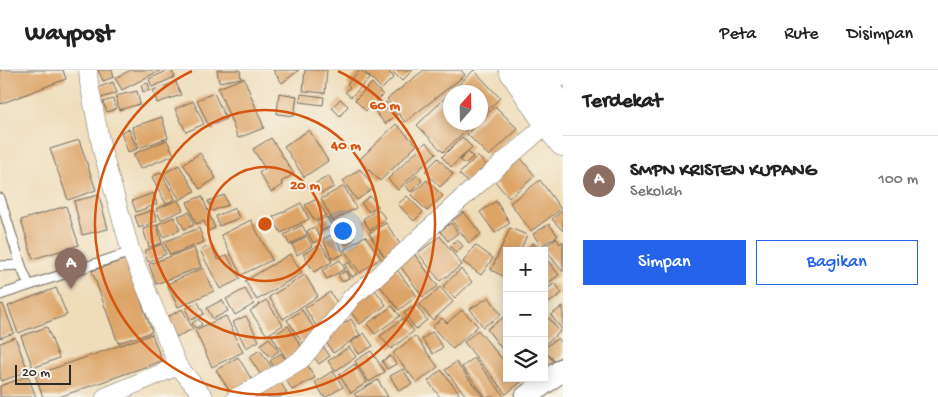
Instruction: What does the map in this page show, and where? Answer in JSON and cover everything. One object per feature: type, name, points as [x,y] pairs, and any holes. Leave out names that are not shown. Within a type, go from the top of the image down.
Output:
[{"type":"main road","points":[[550,70],[563,72]]},
{"type":"main road","points":[[521,74],[559,125]]},
{"type":"street","points":[[88,70],[102,150],[132,252],[178,366],[204,397]]},
{"type":"street","points":[[236,397],[302,359],[352,297],[376,278],[460,200],[559,125]]},
{"type":"street","points":[[105,397],[178,366]]},
{"type":"street","points":[[526,397],[563,369]]},
{"type":"lane","points":[[0,198],[29,285]]},
{"type":"lane","points":[[0,296],[132,252]]},
{"type":"lane","points":[[0,266],[21,265]]},
{"type":"building","points":[[0,70],[63,70],[66,79],[0,104]]},
{"type":"building","points":[[98,70],[112,70],[114,77],[103,81]]},
{"type":"building","points":[[131,70],[161,70],[122,90],[115,78]]},
{"type":"building","points":[[171,70],[175,77],[152,87],[149,79]]},
{"type":"building","points":[[217,70],[240,70],[241,78],[219,82]]},
{"type":"building","points":[[273,70],[299,70],[282,83]]},
{"type":"building","points":[[305,70],[327,70],[325,93],[303,91]]},
{"type":"building","points":[[360,70],[370,78],[351,97],[345,92],[350,87],[347,84]]},
{"type":"building","points":[[363,70],[387,70],[394,77],[382,89]]},
{"type":"building","points":[[391,70],[413,70],[402,81]]},
{"type":"building","points":[[424,70],[461,70],[465,75],[452,85],[443,85],[443,92],[405,122],[387,99]]},
{"type":"building","points":[[474,70],[488,85],[458,85]]},
{"type":"building","points":[[244,78],[264,128],[238,138],[218,88]]},
{"type":"building","points":[[113,82],[117,93],[101,98],[97,88]]},
{"type":"building","points":[[176,82],[181,95],[157,103],[153,90]]},
{"type":"building","points":[[148,83],[150,90],[143,92],[141,85]]},
{"type":"building","points":[[372,83],[383,95],[366,111],[355,100]]},
{"type":"building","points":[[488,85],[500,98],[488,109]]},
{"type":"building","points":[[137,91],[140,104],[119,110],[116,96]]},
{"type":"building","points":[[214,93],[226,119],[209,127],[197,100]]},
{"type":"building","points":[[279,93],[297,96],[294,116],[277,114]]},
{"type":"building","points":[[301,94],[324,97],[323,105],[300,102]]},
{"type":"building","points":[[113,99],[116,109],[107,112],[103,102]]},
{"type":"building","points":[[340,99],[348,106],[340,116],[332,108]]},
{"type":"building","points":[[443,100],[443,130],[466,130],[443,152],[417,125]]},
{"type":"building","points":[[193,101],[204,124],[186,132],[175,109]]},
{"type":"building","points":[[386,102],[397,115],[385,124],[375,111]]},
{"type":"building","points":[[495,106],[518,129],[489,156],[467,134],[471,130],[488,130],[488,113]]},
{"type":"building","points":[[162,117],[168,138],[139,148],[132,127]]},
{"type":"building","points":[[396,124],[417,145],[380,181],[359,160]]},
{"type":"building","points":[[129,129],[137,149],[128,152],[121,132]]},
{"type":"building","points":[[309,130],[328,161],[304,177],[284,146]]},
{"type":"building","points":[[462,137],[472,147],[451,167],[442,157]]},
{"type":"building","points":[[271,138],[294,174],[281,182],[283,185],[271,192],[259,173],[265,169],[253,149]]},
{"type":"building","points":[[79,140],[96,190],[68,200],[50,149]]},
{"type":"building","points":[[167,140],[174,155],[140,169],[133,154]]},
{"type":"building","points":[[426,142],[436,153],[398,190],[388,179]]},
{"type":"building","points":[[468,152],[473,157],[465,164],[460,160]]},
{"type":"building","points":[[200,153],[216,178],[200,189],[183,164]]},
{"type":"building","points":[[477,156],[489,167],[471,185],[459,174]]},
{"type":"building","points":[[520,157],[535,176],[509,198],[493,179]]},
{"type":"building","points":[[438,158],[453,174],[440,187],[425,171]]},
{"type":"building","points":[[179,165],[195,191],[180,200],[164,173]]},
{"type":"building","points":[[360,169],[374,188],[357,200],[343,181]]},
{"type":"building","points":[[161,172],[175,199],[166,204],[152,177]]},
{"type":"building","points":[[417,175],[422,181],[411,192],[405,186]]},
{"type":"building","points":[[329,176],[334,187],[322,193],[316,183]]},
{"type":"building","points":[[427,180],[443,196],[427,211],[411,195]]},
{"type":"building","points":[[540,180],[561,209],[531,231],[510,203]]},
{"type":"building","points":[[344,186],[356,208],[333,221],[321,199]]},
{"type":"building","points":[[153,193],[157,204],[136,212],[132,201]]},
{"type":"building","points":[[99,195],[108,229],[82,235],[74,201]]},
{"type":"building","points":[[224,195],[228,205],[212,211],[208,201]]},
{"type":"building","points":[[202,196],[215,228],[208,231],[204,221],[196,224],[187,202]]},
{"type":"building","points":[[370,196],[378,206],[369,212],[361,203]]},
{"type":"building","points":[[407,196],[423,212],[414,221],[398,204]]},
{"type":"building","points":[[317,199],[326,215],[315,221],[305,205]]},
{"type":"building","points":[[178,200],[183,210],[161,220],[156,209]]},
{"type":"building","points":[[496,201],[510,223],[495,233],[480,212]]},
{"type":"building","points":[[301,203],[309,219],[281,233],[273,217]]},
{"type":"building","points":[[66,206],[79,245],[33,259],[21,220]]},
{"type":"building","points":[[235,208],[239,218],[219,226],[216,216]]},
{"type":"building","points":[[378,209],[386,219],[370,230],[363,219]]},
{"type":"building","points":[[153,210],[157,221],[139,228],[135,216]]},
{"type":"building","points":[[563,210],[563,231],[552,219]]},
{"type":"building","points":[[189,212],[194,225],[184,229],[178,216]]},
{"type":"building","points":[[464,212],[481,234],[469,243],[452,221]]},
{"type":"building","points":[[174,217],[180,230],[163,237],[158,224]]},
{"type":"building","points":[[327,217],[332,226],[322,231],[317,222]]},
{"type":"building","points":[[251,220],[272,260],[241,275],[221,235]]},
{"type":"building","points":[[386,223],[402,247],[385,258],[369,233]]},
{"type":"building","points":[[451,223],[458,233],[448,241],[440,231]]},
{"type":"building","points":[[549,224],[558,236],[541,246],[533,234]]},
{"type":"building","points":[[157,225],[162,243],[149,247],[143,229]]},
{"type":"building","points":[[302,225],[307,234],[290,245],[284,235]]},
{"type":"building","points":[[314,227],[321,239],[313,243],[307,231]]},
{"type":"building","points":[[199,228],[204,242],[170,255],[164,242]]},
{"type":"building","points":[[347,228],[355,238],[346,245],[338,234]]},
{"type":"building","points":[[510,228],[527,235],[522,247],[503,247],[503,276],[491,270]]},
{"type":"building","points":[[334,234],[344,254],[332,259],[323,239]]},
{"type":"building","points":[[307,236],[312,246],[297,255],[292,245]]},
{"type":"building","points":[[365,236],[381,258],[360,273],[344,250]]},
{"type":"building","points":[[440,236],[462,265],[440,281],[418,253]]},
{"type":"building","points":[[556,238],[560,244],[563,241],[563,272],[548,253],[548,247],[545,247]]},
{"type":"building","points":[[457,239],[463,246],[456,253],[450,246]]},
{"type":"building","points":[[533,243],[538,247],[529,247]]},
{"type":"building","points":[[162,244],[166,254],[148,262],[144,251]]},
{"type":"building","points":[[321,244],[332,262],[314,272],[303,254]]},
{"type":"building","points":[[211,245],[218,260],[227,255],[240,279],[220,289],[200,250]]},
{"type":"building","points":[[475,245],[493,258],[481,275],[463,262]]},
{"type":"building","points":[[194,248],[201,267],[156,284],[149,264]]},
{"type":"building","points":[[412,251],[438,286],[423,297],[397,262]]},
{"type":"building","points":[[290,254],[302,273],[257,300],[245,281]]},
{"type":"building","points":[[126,259],[152,332],[118,343],[92,271]]},
{"type":"building","points":[[340,260],[345,269],[327,279],[322,271]]},
{"type":"building","points":[[548,261],[559,275],[548,283]]},
{"type":"building","points":[[349,262],[357,274],[352,277],[345,265]]},
{"type":"building","points":[[395,267],[417,296],[399,310],[376,281]]},
{"type":"building","points":[[203,268],[214,291],[178,307],[167,284]]},
{"type":"building","points":[[461,269],[472,282],[455,298],[443,286]]},
{"type":"building","points":[[346,271],[349,278],[342,282],[338,275]]},
{"type":"building","points":[[305,275],[318,296],[283,319],[269,297]]},
{"type":"building","points":[[555,283],[562,293],[548,304],[548,292],[548,288]]},
{"type":"building","points":[[373,287],[386,305],[360,324],[346,306]]},
{"type":"building","points":[[440,287],[453,302],[433,320],[419,305]]},
{"type":"building","points":[[56,288],[67,315],[18,333],[8,306]]},
{"type":"building","points":[[245,289],[254,304],[235,315],[226,299]]},
{"type":"building","points":[[330,292],[341,309],[316,326],[305,308]]},
{"type":"building","points":[[489,297],[501,315],[483,327],[470,309]]},
{"type":"building","points":[[222,300],[228,311],[213,319],[207,308]]},
{"type":"building","points":[[266,300],[283,325],[267,335],[250,311]]},
{"type":"building","points":[[198,302],[204,314],[191,320],[185,309]]},
{"type":"building","points":[[3,304],[14,333],[0,338],[0,305]]},
{"type":"building","points":[[416,305],[427,320],[416,329],[404,313]]},
{"type":"building","points":[[392,306],[400,316],[375,334],[367,324]]},
{"type":"building","points":[[563,306],[563,331],[551,315]]},
{"type":"building","points":[[182,309],[193,329],[176,337],[166,318]]},
{"type":"building","points":[[302,310],[320,337],[305,346],[287,320]]},
{"type":"building","points":[[462,310],[478,326],[453,349],[432,327],[442,318],[447,323]]},
{"type":"building","points":[[226,316],[243,352],[212,367],[195,330]]},
{"type":"building","points":[[246,316],[259,341],[246,348],[233,322]]},
{"type":"building","points":[[404,318],[414,331],[391,349],[380,336]]},
{"type":"building","points":[[503,318],[503,351],[487,329]]},
{"type":"building","points":[[199,319],[202,325],[195,328],[192,323]]},
{"type":"building","points":[[351,319],[360,335],[333,353],[323,337]]},
{"type":"building","points":[[548,319],[560,332],[548,342],[548,337]]},
{"type":"building","points":[[288,326],[303,349],[287,360],[272,336]]},
{"type":"building","points":[[47,327],[59,358],[33,368],[21,336]]},
{"type":"building","points":[[478,330],[503,360],[503,382],[521,382],[506,394],[464,342]]},
{"type":"building","points":[[432,332],[443,347],[433,354],[422,339]]},
{"type":"building","points":[[364,333],[373,346],[359,354],[351,342]]},
{"type":"building","points":[[152,334],[162,361],[59,397],[43,397],[35,375]]},
{"type":"building","points":[[415,336],[438,367],[417,383],[393,353]]},
{"type":"building","points":[[15,337],[28,371],[2,381],[0,377],[0,343]]},
{"type":"building","points":[[269,338],[279,351],[270,357],[260,345]]},
{"type":"building","points":[[558,338],[563,344],[563,355],[554,361],[548,353],[548,345]]},
{"type":"building","points":[[322,345],[330,356],[319,364],[311,353]]},
{"type":"building","points":[[349,347],[356,357],[335,371],[328,361]]},
{"type":"building","points":[[260,350],[272,368],[261,375],[249,357]]},
{"type":"building","points":[[371,351],[385,372],[369,382],[355,361]]},
{"type":"building","points":[[281,353],[289,365],[278,373],[270,361]]},
{"type":"building","points":[[548,355],[553,361],[548,364]]},
{"type":"building","points":[[391,356],[396,364],[387,369],[382,361]]},
{"type":"building","points":[[238,357],[252,380],[231,393],[216,370]]},
{"type":"building","points":[[474,358],[505,397],[486,397],[462,367]]},
{"type":"building","points":[[456,362],[483,397],[467,397],[445,370]]},
{"type":"building","points":[[307,364],[315,378],[292,390],[284,376]]},
{"type":"building","points":[[355,364],[367,382],[351,393],[339,375]]},
{"type":"building","points":[[403,369],[412,384],[399,391],[390,376]]},
{"type":"building","points":[[441,370],[459,393],[454,397],[440,397],[428,381]]},
{"type":"building","points":[[333,371],[343,387],[324,397],[315,382]]},
{"type":"building","points":[[28,376],[36,397],[0,397],[0,386]]},
{"type":"building","points":[[278,378],[287,393],[280,397],[262,397],[258,389]]},
{"type":"building","points":[[378,380],[388,397],[356,397],[354,394]]},
{"type":"place","name":"SMPN KRISTEN KUPANG","points":[[71,289]]}]
